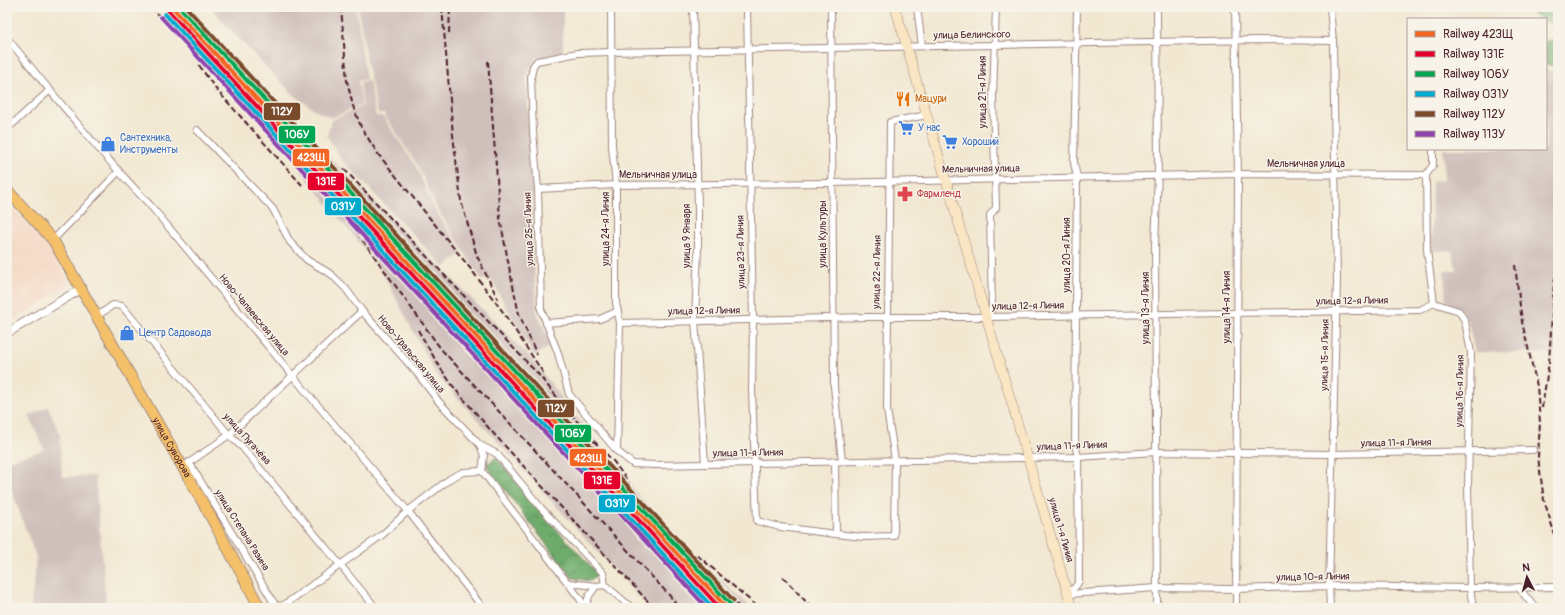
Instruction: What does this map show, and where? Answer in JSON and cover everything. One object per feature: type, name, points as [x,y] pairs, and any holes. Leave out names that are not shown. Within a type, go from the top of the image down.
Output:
[{"type":"main road","points":[[895,7],[1028,458]]},
{"type":"main road","name":"улица Суворова","points":[[7,190],[52,240],[96,317],[186,465],[260,608]]},
{"type":"main road","name":"улица 1-я Линия","points":[[1028,458],[1072,608]]},
{"type":"street","name":"улица 24-я Линия","points":[[611,7],[612,146],[616,185],[616,303],[620,323],[617,451]]},
{"type":"street","name":"улица 9 Января","points":[[693,7],[698,250],[695,320],[705,464]]},
{"type":"street","name":"улица 23-я Линия","points":[[747,7],[749,184],[753,321],[752,390],[757,521],[780,527],[836,534]]},
{"type":"street","name":"улица Культуры","points":[[831,7],[834,387],[842,461]]},
{"type":"street","points":[[917,7],[922,46]]},
{"type":"street","name":"улица 21-я Линия","points":[[987,317],[992,309],[990,215],[996,208],[993,97],[996,7]]},
{"type":"street","name":"улица 20-я Линия","points":[[1068,594],[1079,581],[1078,457],[1075,444],[1077,177],[1074,163],[1077,7]]},
{"type":"street","name":"улица 13-я Линия","points":[[1157,7],[1158,176],[1155,245],[1157,608]]},
{"type":"street","name":"улица 14-я Линия","points":[[1235,7],[1238,174],[1236,608]]},
{"type":"street","name":"улица 15-я Линия","points":[[1330,7],[1333,41],[1337,281],[1329,586],[1330,608]]},
{"type":"street","name":"Ново-Чапаевская улица","points":[[7,38],[408,511],[483,608]]},
{"type":"street","name":"улица Белинского","points":[[612,52],[747,48],[906,47],[1157,41],[1333,41]]},
{"type":"street","name":"улица 25-я Линия","points":[[612,52],[571,54],[537,61],[533,66],[531,77],[533,132],[538,189],[541,308],[558,353],[569,394],[617,451]]},
{"type":"street","points":[[7,129],[50,90]]},
{"type":"street","name":"улица 22-я Линия","points":[[836,534],[863,537],[894,536],[895,460],[887,410],[888,182],[890,122],[927,115]]},
{"type":"street","name":"Ново-Уральская улица","points":[[197,130],[273,209],[290,242],[307,260],[331,274],[346,289],[362,311],[417,373],[439,402],[480,445],[497,454],[541,508],[603,573],[605,585]]},
{"type":"street","points":[[1433,150],[1433,164],[1426,175],[1427,250],[1434,303]]},
{"type":"street","points":[[52,240],[119,171]]},
{"type":"street","name":"Мельничная улица","points":[[538,189],[616,185],[833,183],[1238,174],[1426,175]]},
{"type":"street","points":[[7,333],[81,289]]},
{"type":"street","name":"улица 12-я Линия","points":[[620,323],[695,320],[753,321],[887,317],[987,317],[1156,313],[1420,310],[1434,303]]},
{"type":"street","name":"улица 16-я Линия","points":[[1434,303],[1459,311],[1465,321],[1471,353],[1468,452],[1470,588],[1473,608]]},
{"type":"street","name":"улица Пугачёва","points":[[96,317],[112,305],[122,306],[229,435],[243,448],[341,564],[376,608]]},
{"type":"street","points":[[186,465],[229,435],[362,311]]},
{"type":"street","points":[[546,323],[600,319],[618,311]]},
{"type":"street","points":[[480,445],[484,456],[482,471],[569,583],[585,608]]},
{"type":"street","name":"улица 11-я Линия","points":[[617,451],[633,464],[655,465],[1078,457],[1156,452],[1332,454],[1533,450]]},
{"type":"street","points":[[834,461],[836,534]]},
{"type":"street","name":"улица Степана Разина","points":[[186,465],[277,607]]},
{"type":"street","points":[[260,608],[284,605],[382,535],[408,511],[451,478],[463,472],[482,471]]},
{"type":"street","points":[[569,583],[596,586],[605,585],[632,608]]},
{"type":"street","points":[[585,608],[589,596],[596,586]]},
{"type":"street","name":"улица 10-я Линия","points":[[1068,594],[1158,588],[1235,589],[1329,586],[1470,588],[1558,587]]},
{"type":"street","points":[[1518,588],[1535,608]]},
{"type":"shaded area","points":[[211,7],[356,7],[366,79],[358,81],[362,105],[332,118],[318,112],[295,96],[221,20]]},
{"type":"shaded area","points":[[358,7],[563,7],[563,52],[546,58],[536,57],[526,76],[533,189],[532,237],[537,312],[552,345],[534,356],[490,278],[482,280],[436,207],[419,168],[384,114],[378,114],[367,64]]},
{"type":"shaded area","points":[[1547,70],[1558,73],[1558,350],[1553,353],[1475,352],[1468,323],[1463,311],[1446,300],[1444,271],[1457,270],[1452,251],[1431,251],[1432,182],[1444,180],[1443,150],[1547,150]]},
{"type":"shaded area","points":[[369,81],[376,116],[383,116],[418,170],[433,207],[463,253],[444,267],[341,159],[327,136],[332,120],[363,106],[360,82]]},
{"type":"shaded area","points":[[321,149],[529,356],[669,534],[752,608],[649,608],[435,373],[380,268],[300,170]]},
{"type":"shaded area","points":[[7,203],[49,246],[71,284],[7,324]]},
{"type":"shaded area","points":[[48,407],[60,434],[62,477],[95,476],[106,603],[108,608],[31,608],[36,557],[7,478],[7,461],[44,450],[29,415]]},
{"type":"green space","points":[[1521,7],[1558,7],[1558,25],[1547,22],[1547,18],[1539,18]]},
{"type":"green space","points":[[1547,41],[1558,41],[1558,67],[1547,64]]},
{"type":"green space","points":[[496,457],[550,522],[598,574],[589,581],[572,578],[486,465]]},
{"type":"railway","points":[[151,7],[343,213],[441,349],[670,596],[679,608]]},
{"type":"railway","points":[[184,7],[618,478],[740,608]]},
{"type":"railway","points":[[341,7],[347,81],[353,106],[361,127],[378,154],[470,268],[503,312],[544,374]]},
{"type":"railway","points":[[442,7],[453,135],[461,201],[477,256],[498,299]]},
{"type":"railway","points":[[449,33],[450,7]]},
{"type":"railway","points":[[488,61],[500,218],[519,314],[537,355]]},
{"type":"railway","points":[[199,65],[215,88],[302,185]]},
{"type":"railway","points":[[344,169],[538,374],[589,436],[614,462],[629,483]]},
{"type":"railway","points":[[1542,408],[1549,362],[1554,284],[1558,264]]},
{"type":"railway","points":[[1515,265],[1522,322],[1537,386],[1540,422],[1538,457],[1544,500],[1558,545]]},
{"type":"railway","points":[[418,330],[439,366],[455,389],[494,434],[654,608]]},
{"type":"railway","points":[[697,555],[759,608]]},
{"type":"railway","points":[[783,577],[812,608]]},
{"type":"rail line","name":"423Щ","points":[[172,7],[727,608]]},
{"type":"rail line","name":"106У","points":[[179,7],[731,605]]},
{"type":"rail line","name":"112У","points":[[186,7],[734,601]]},
{"type":"rail line","name":"131Е","points":[[168,10],[720,608]]},
{"type":"rail line","name":"031У","points":[[165,14],[713,608]]},
{"type":"rail line","name":"113У","points":[[161,17],[707,608]]},
{"type":"place","name":"Мацури","points":[[903,99]]},
{"type":"place","name":"У нас","points":[[906,128]]},
{"type":"place","name":"Хороший","points":[[950,142]]},
{"type":"place","name":"Сантехника, Инструменты","points":[[108,144]]},
{"type":"place","name":"Фармленд","points":[[905,194]]},
{"type":"place","name":"Центр Садовода","points":[[127,333]]}]
